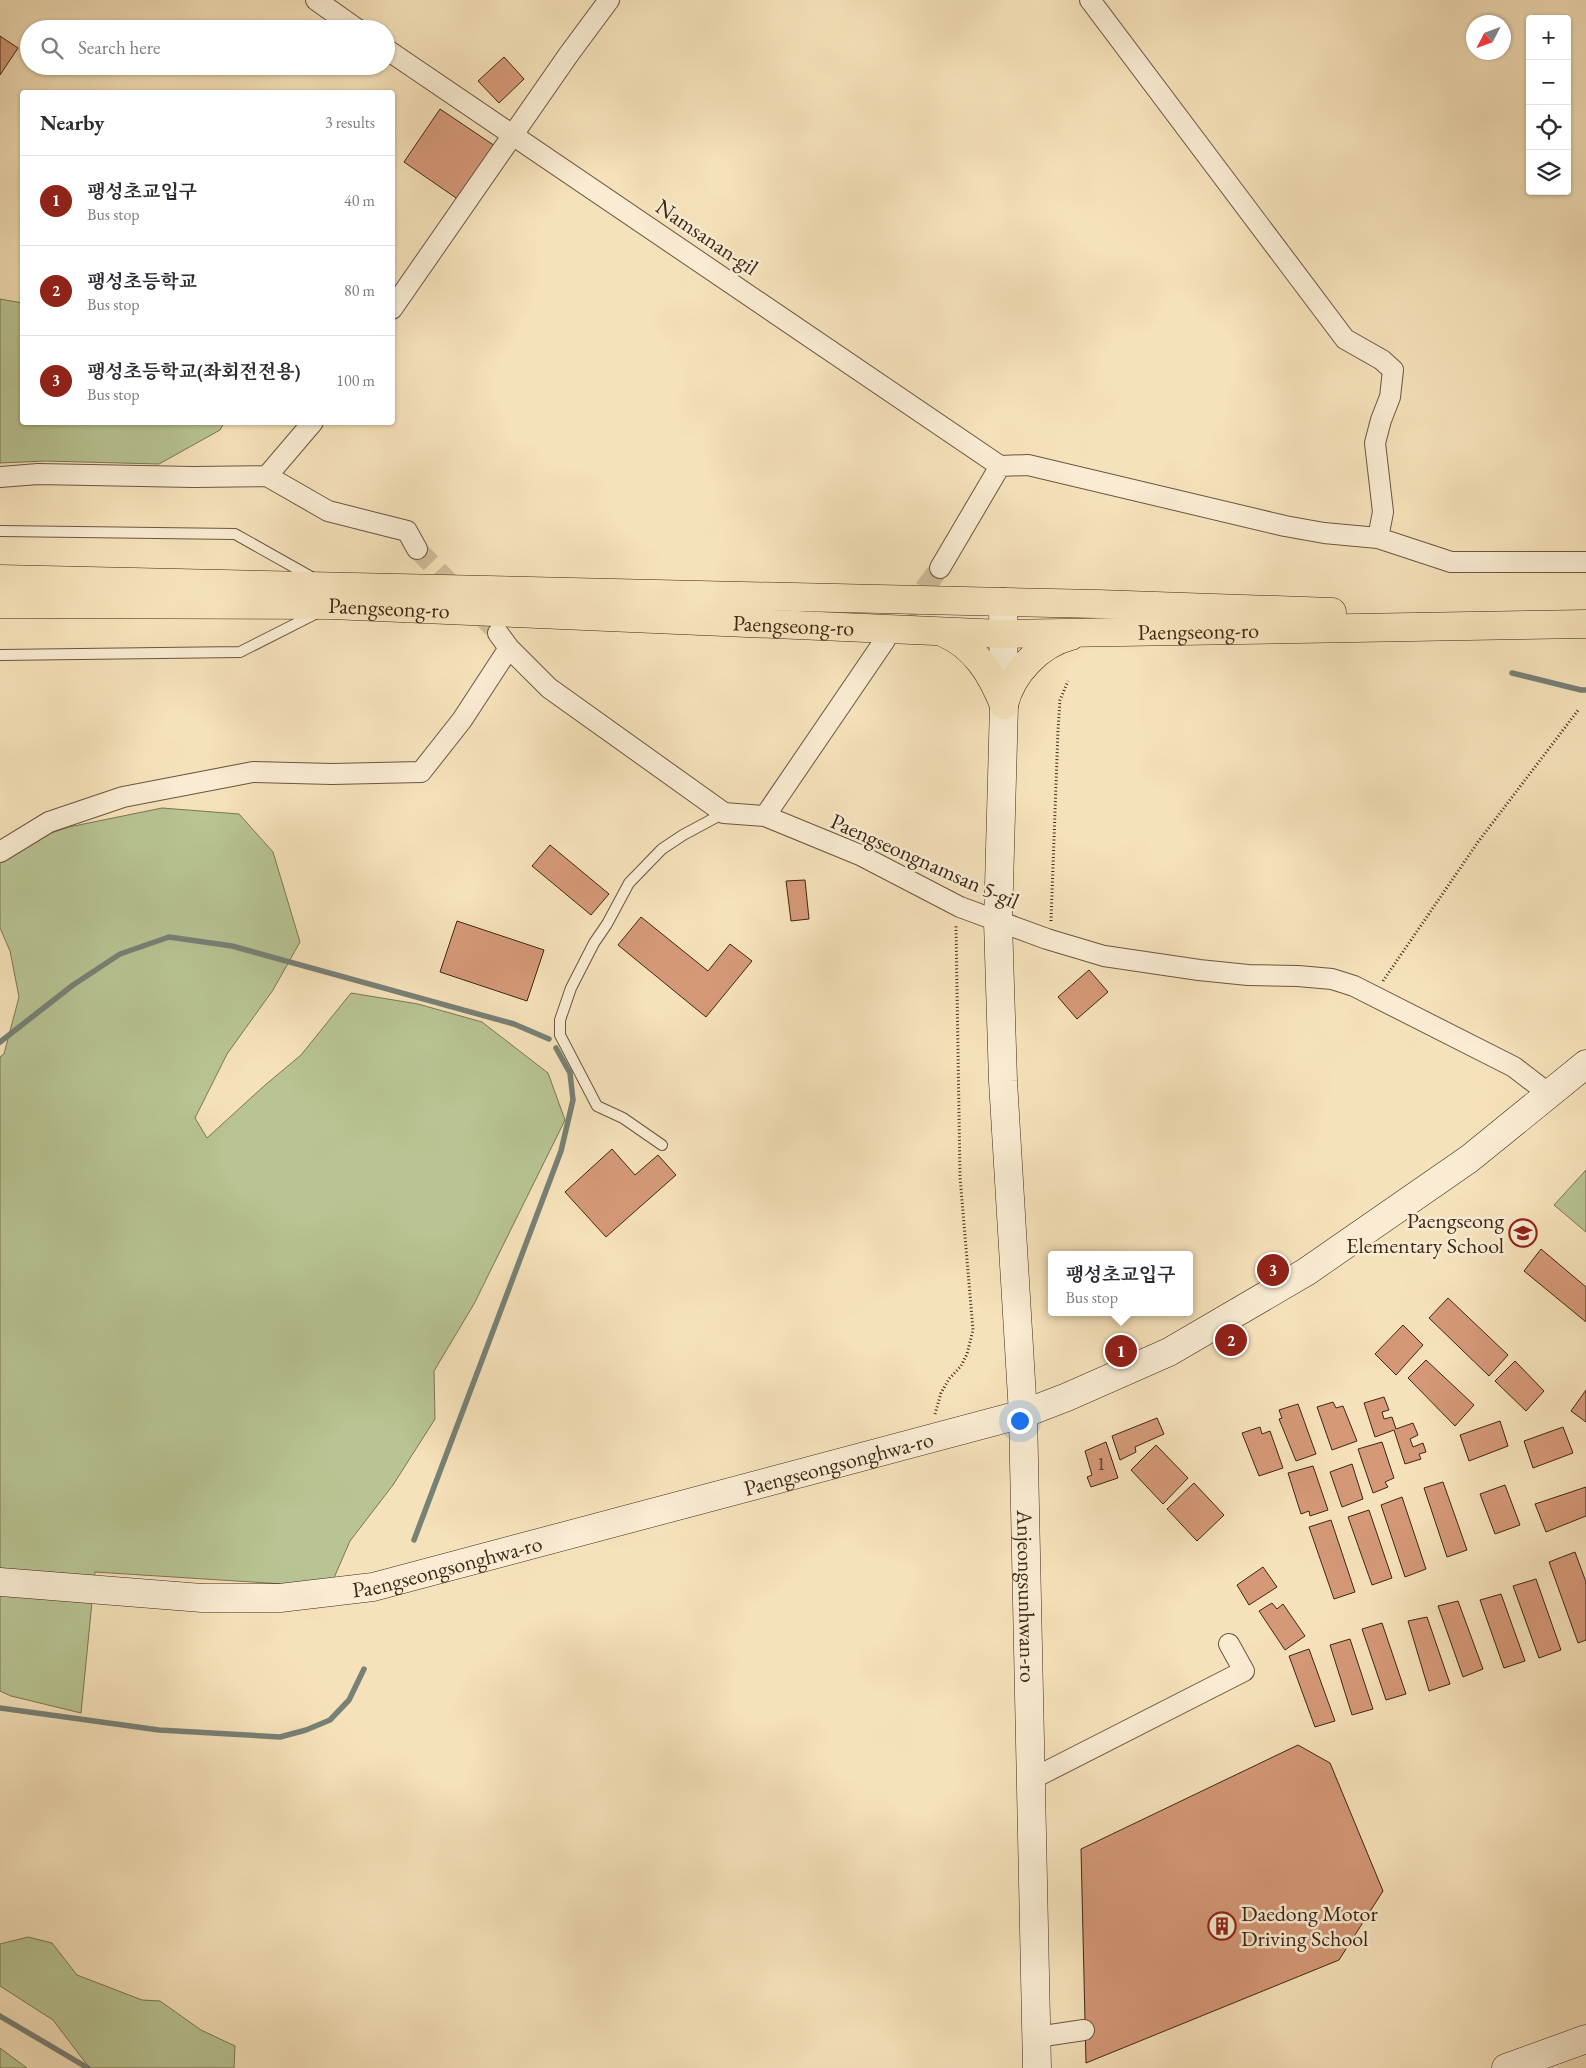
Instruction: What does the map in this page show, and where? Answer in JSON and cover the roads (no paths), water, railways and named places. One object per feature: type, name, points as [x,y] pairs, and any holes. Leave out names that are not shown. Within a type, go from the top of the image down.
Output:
[{"type":"main road","name":"Paengseong-ro","points":[[0,579],[1003,634],[1586,624]]},
{"type":"main road","name":"Paengseong-ro","points":[[0,604],[330,596],[1003,602],[1377,614],[1586,606]]},
{"type":"main road","points":[[941,632],[966,646],[980,660],[994,681],[1004,705]]},
{"type":"main road","points":[[1004,705],[1010,684],[1034,657],[1058,640],[1081,633]]},
{"type":"street","points":[[316,0],[344,20]]},
{"type":"street","points":[[395,305],[515,135],[569,54],[609,0]]},
{"type":"street","points":[[1090,0],[1345,339],[1382,360],[1393,370],[1390,397],[1375,442],[1384,512],[1378,538]]},
{"type":"street","name":"Namsanan-gil","points":[[395,55],[1000,466]]},
{"type":"street","points":[[267,476],[310,425]]},
{"type":"street","points":[[940,568],[1000,466],[1028,465],[1285,526],[1324,533],[1378,538],[1451,562],[1586,562]]},
{"type":"street","points":[[0,477],[38,474],[193,477],[267,476],[328,512],[407,531],[417,549]]},
{"type":"street","name":"Anjeongsunhwan-ro","points":[[1003,602],[1004,705],[998,922],[1003,1080],[1023,1414],[1037,2068]]},
{"type":"street","points":[[0,852],[49,822],[123,796],[253,772],[332,774],[421,772],[462,720],[504,640],[549,688],[724,813]]},
{"type":"street","points":[[765,816],[886,640]]},
{"type":"street","name":"Paengseongnamsan 5-gil","points":[[724,813],[765,816],[860,855],[960,907],[1047,939],[1104,956],[1198,970],[1248,975],[1332,979],[1354,986],[1514,1068],[1549,1094]]},
{"type":"street","name":"Paengseongsonghwa-ro","points":[[0,1582],[202,1598],[280,1598],[373,1587],[1023,1414],[1067,1397],[1169,1352],[1306,1272],[1469,1159],[1586,1064]]},
{"type":"street","points":[[1032,1780],[1244,1671],[1229,1644]]},
{"type":"street","points":[[1037,2037],[1084,2030]]},
{"type":"street","points":[[1506,2068],[1586,2039]]},
{"type":"lane","points":[[0,531],[235,534],[330,596],[240,652],[0,656]]},
{"type":"lane","points":[[662,1145],[623,1118],[598,1106],[560,1035],[560,1020],[570,988],[630,883],[662,849],[683,835],[724,813]]},
{"type":"waterway","points":[[1512,673],[1586,690]]},
{"type":"waterway","points":[[0,1042],[73,985],[120,954],[169,937],[232,946],[514,1024],[549,1039]]},
{"type":"waterway","points":[[414,1540],[561,1151],[573,1100],[570,1073],[556,1048]]},
{"type":"waterway","points":[[0,1708],[159,1730],[280,1737],[306,1730],[330,1720],[349,1700],[364,1669]]},
{"type":"waterway","points":[[0,2016],[88,2068]]},
{"type":"tunnel","points":[[417,549],[498,633]]},
{"type":"tunnel","points":[[888,637],[940,568]]},
{"type":"place","name":"Paengseong Elementary School","points":[[1523,1233]]},
{"type":"place","name":"팽성초등학교(좌회전전용)","points":[[1273,1270]]},
{"type":"place","name":"팽성초등학교","points":[[1231,1340]]},
{"type":"place","name":"팽성초교입구","points":[[1121,1351]]},
{"type":"place","name":"Daedong Motor Driving School","points":[[1222,1926]]}]
